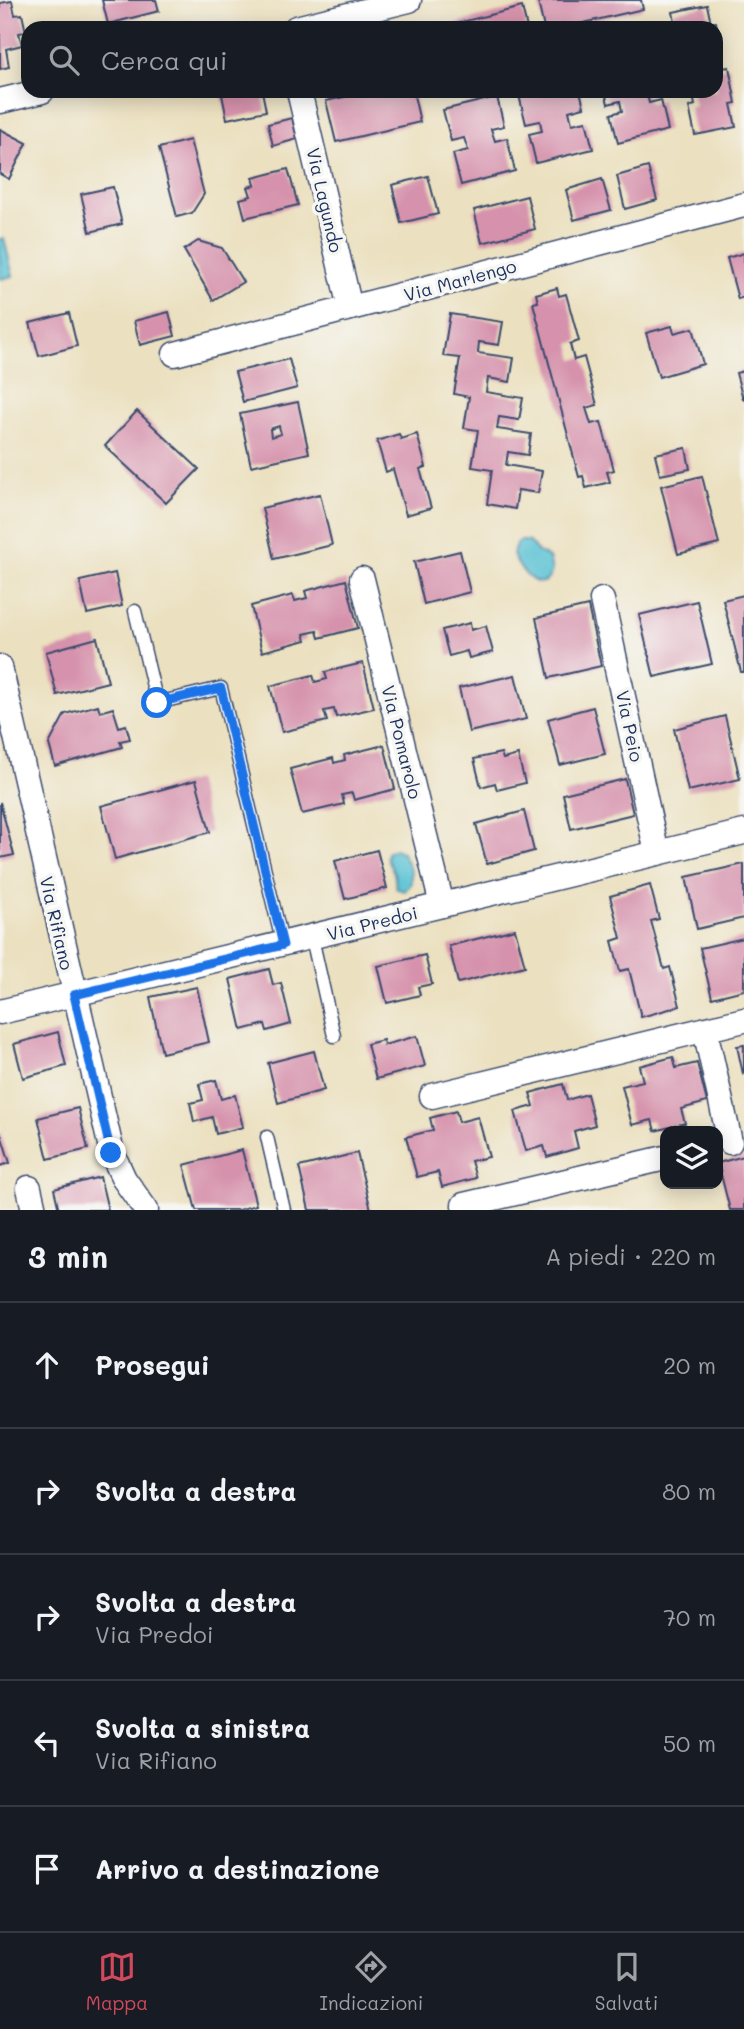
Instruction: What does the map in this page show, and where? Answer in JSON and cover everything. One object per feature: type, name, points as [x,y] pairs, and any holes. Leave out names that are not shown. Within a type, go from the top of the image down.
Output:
[{"type":"street","points":[[324,21],[409,0]]},
{"type":"street","points":[[0,102],[21,96]]},
{"type":"street","name":"Via Lagundo","points":[[301,98],[350,308]]},
{"type":"street","name":"Via Marlengo","points":[[175,354],[744,205]]},
{"type":"street","name":"Via Pomarolo","points":[[362,579],[442,905]]},
{"type":"street","name":"Via Peio","points":[[602,600],[657,853]]},
{"type":"street","name":"Via Rifiano","points":[[0,667],[111,1153],[124,1179],[146,1210]]},
{"type":"street","name":"Via Predoi","points":[[0,1012],[744,832]]},
{"type":"street","points":[[432,1096],[744,1020]]},
{"type":"street","points":[[705,1030],[731,1142]]},
{"type":"street","points":[[464,1206],[660,1159]]},
{"type":"lane","points":[[135,611],[157,703],[221,688],[283,945]]},
{"type":"lane","points":[[312,938],[334,1036]]},
{"type":"lane","points":[[267,1137],[284,1210]]},
{"type":"water","points":[[4,238],[13,276],[0,279],[0,239]]},
{"type":"water","points":[[520,541],[528,541],[537,551],[549,558],[552,570],[548,579],[537,582],[525,574],[513,554]]},
{"type":"water","points":[[394,849],[402,852],[411,871],[411,884],[405,891],[397,889],[394,873],[387,859],[387,853]]},
{"type":"building","points":[[102,0],[156,0],[159,11],[120,21],[107,21]]},
{"type":"building","points":[[641,0],[643,9],[592,21],[542,21],[538,2]]},
{"type":"building","points":[[12,1],[15,15],[22,14],[24,21],[21,21],[19,33],[21,45],[6,49],[9,67],[0,69],[0,3]]},
{"type":"building","points":[[707,5],[711,21],[675,21],[673,12]]},
{"type":"building","points":[[522,7],[525,21],[465,21]]},
{"type":"building","points":[[729,67],[736,103],[731,104],[736,127],[695,135],[689,107],[695,105],[694,98],[723,98],[723,68]]},
{"type":"building","points":[[223,98],[263,98],[266,111],[227,119]]},
{"type":"building","points":[[340,98],[415,98],[420,122],[336,142],[326,101]]},
{"type":"building","points":[[497,98],[504,126],[491,129],[495,141],[507,138],[515,171],[461,185],[453,154],[468,150],[464,138],[451,141],[443,110]]},
{"type":"building","points":[[520,98],[582,98],[584,107],[569,111],[572,124],[586,121],[593,149],[536,163],[529,134],[542,131],[540,121],[526,124]]},
{"type":"building","points":[[607,98],[648,98],[649,103],[661,100],[668,130],[618,143],[611,114],[622,111],[620,101],[608,104]]},
{"type":"building","points":[[292,118],[297,139],[273,146],[268,124]]},
{"type":"building","points":[[0,129],[27,143],[9,179],[0,174]]},
{"type":"building","points":[[190,140],[204,194],[192,213],[177,217],[159,148]]},
{"type":"building","points":[[648,167],[657,200],[625,209],[617,176]]},
{"type":"building","points":[[288,169],[298,205],[245,218],[240,199],[251,196],[248,187],[255,185],[253,178]]},
{"type":"building","points":[[428,176],[438,214],[401,223],[392,185]]},
{"type":"building","points":[[602,179],[611,210],[574,220],[566,190]]},
{"type":"building","points":[[113,187],[122,224],[90,232],[81,194]]},
{"type":"building","points":[[527,196],[535,229],[482,243],[474,210]]},
{"type":"building","points":[[198,241],[222,248],[243,282],[213,300],[184,250]]},
{"type":"building","points":[[744,253],[744,297],[738,299],[727,258]]},
{"type":"building","points":[[557,288],[559,296],[566,294],[579,341],[570,344],[574,360],[584,357],[597,405],[586,408],[591,424],[601,422],[614,470],[607,472],[610,482],[586,488],[583,476],[579,477],[533,303],[538,302],[536,294]]},
{"type":"building","points":[[169,312],[175,336],[140,345],[134,321]]},
{"type":"building","points":[[69,313],[77,346],[39,356],[30,323]]},
{"type":"building","points":[[450,314],[503,322],[499,345],[479,342],[478,353],[514,358],[510,382],[488,378],[486,392],[523,398],[519,420],[499,417],[497,429],[531,434],[528,455],[508,452],[506,465],[542,471],[538,493],[518,490],[515,509],[487,504],[492,470],[472,467],[478,430],[464,428],[469,397],[454,394],[460,358],[443,356]]},
{"type":"building","points":[[672,326],[674,333],[693,328],[703,364],[659,377],[646,333]]},
{"type":"building","points":[[289,359],[297,388],[243,402],[235,372]]},
{"type":"building","points":[[744,371],[744,399],[743,399],[736,373]]},
{"type":"building","points":[[298,402],[309,453],[251,466],[240,414]],"holes":[[[279,426],[281,434],[271,437],[270,429]]]},
{"type":"building","points":[[137,411],[199,469],[166,503],[105,446]]},
{"type":"building","points":[[399,434],[401,439],[417,434],[426,467],[420,469],[431,508],[406,515],[393,469],[386,472],[377,441]]},
{"type":"building","points":[[686,448],[690,469],[660,475],[655,454]]},
{"type":"building","points":[[702,476],[719,544],[678,554],[661,486]]},
{"type":"building","points":[[320,494],[332,545],[274,559],[262,508]]},
{"type":"building","points":[[460,551],[470,592],[424,604],[414,562]]},
{"type":"building","points":[[115,573],[122,606],[87,614],[80,581]]},
{"type":"building","points":[[346,580],[358,628],[319,638],[317,631],[304,634],[306,640],[262,652],[251,606],[293,595],[295,601],[307,598],[305,591]]},
{"type":"building","points":[[744,595],[744,672],[741,672],[723,600]]},
{"type":"building","points":[[697,601],[712,664],[654,677],[639,615]]},
{"type":"building","points":[[588,606],[601,666],[549,678],[536,618]]},
{"type":"building","points":[[470,623],[471,630],[486,626],[493,652],[469,658],[467,651],[449,656],[442,630]]},
{"type":"building","points":[[97,638],[108,682],[57,695],[46,652]]},
{"type":"building","points":[[363,663],[374,708],[336,717],[334,709],[324,711],[327,721],[282,732],[270,686],[313,675],[315,682],[327,679],[325,672]]},
{"type":"building","points":[[515,675],[526,719],[469,732],[459,688]]},
{"type":"building","points":[[98,705],[100,712],[113,708],[119,727],[126,725],[130,739],[120,741],[122,747],[55,766],[49,744],[65,714]]},
{"type":"building","points":[[593,707],[605,754],[560,765],[548,719]]},
{"type":"building","points":[[725,716],[740,779],[688,791],[674,729]]},
{"type":"building","points":[[384,745],[395,789],[354,800],[352,793],[342,795],[344,804],[302,814],[290,769],[333,758],[334,763],[345,760],[344,755]]},
{"type":"building","points":[[501,753],[503,759],[518,755],[525,783],[497,790],[495,783],[481,787],[474,759]]},
{"type":"building","points":[[625,779],[633,814],[571,829],[563,794]]},
{"type":"building","points":[[196,780],[210,832],[115,859],[101,806]]},
{"type":"building","points":[[0,802],[14,855],[0,858]]},
{"type":"building","points":[[524,811],[534,851],[487,864],[476,824]]},
{"type":"building","points":[[377,850],[387,888],[345,899],[335,861]]},
{"type":"building","points":[[744,864],[744,918],[697,929],[686,877]]},
{"type":"building","points":[[650,885],[659,919],[651,921],[664,969],[670,967],[680,1006],[641,1017],[629,969],[620,971],[612,941],[621,938],[610,896]]},
{"type":"building","points":[[515,929],[525,966],[458,983],[449,946]]},
{"type":"building","points":[[744,938],[744,990],[712,998],[700,948]]},
{"type":"building","points":[[425,955],[432,984],[418,987],[420,995],[387,1003],[378,966]]},
{"type":"building","points":[[269,969],[273,985],[281,983],[291,1024],[267,1031],[265,1024],[242,1030],[230,979]]},
{"type":"building","points":[[197,987],[209,1042],[162,1053],[150,997]]},
{"type":"building","points":[[58,1032],[66,1066],[23,1078],[14,1044]]},
{"type":"building","points":[[417,1036],[425,1066],[376,1079],[367,1044],[383,1040],[384,1045]]},
{"type":"building","points":[[744,1045],[744,1073],[743,1074],[737,1046]]},
{"type":"building","points":[[314,1051],[324,1090],[278,1103],[268,1063]]},
{"type":"building","points":[[673,1057],[676,1068],[697,1063],[707,1102],[681,1109],[685,1123],[660,1126],[660,1130],[655,1131],[652,1120],[632,1125],[622,1086],[643,1081],[639,1066]]},
{"type":"building","points":[[216,1080],[221,1099],[235,1095],[243,1127],[216,1134],[212,1117],[194,1122],[190,1103],[203,1100],[199,1084]]},
{"type":"building","points":[[563,1084],[567,1100],[587,1094],[595,1125],[574,1131],[578,1148],[547,1157],[544,1146],[526,1151],[515,1111],[534,1106],[530,1093]]},
{"type":"building","points":[[78,1108],[88,1149],[48,1159],[38,1118]]},
{"type":"building","points":[[456,1111],[459,1122],[478,1117],[489,1157],[471,1161],[476,1178],[442,1187],[438,1172],[417,1177],[406,1137],[433,1130],[430,1118]]},
{"type":"building","points":[[0,1131],[10,1163],[0,1166]]},
{"type":"building","points":[[242,1150],[256,1205],[238,1210],[196,1210],[184,1165]]},
{"type":"building","points":[[357,1153],[371,1210],[309,1210],[299,1167]]},
{"type":"building","points":[[744,1156],[744,1210],[730,1210],[723,1183],[723,1162]]},
{"type":"building","points":[[100,1177],[108,1210],[59,1210],[54,1189]]},
{"type":"route","points":[[111,1153],[74,995],[283,945],[221,688],[157,703]]}]
